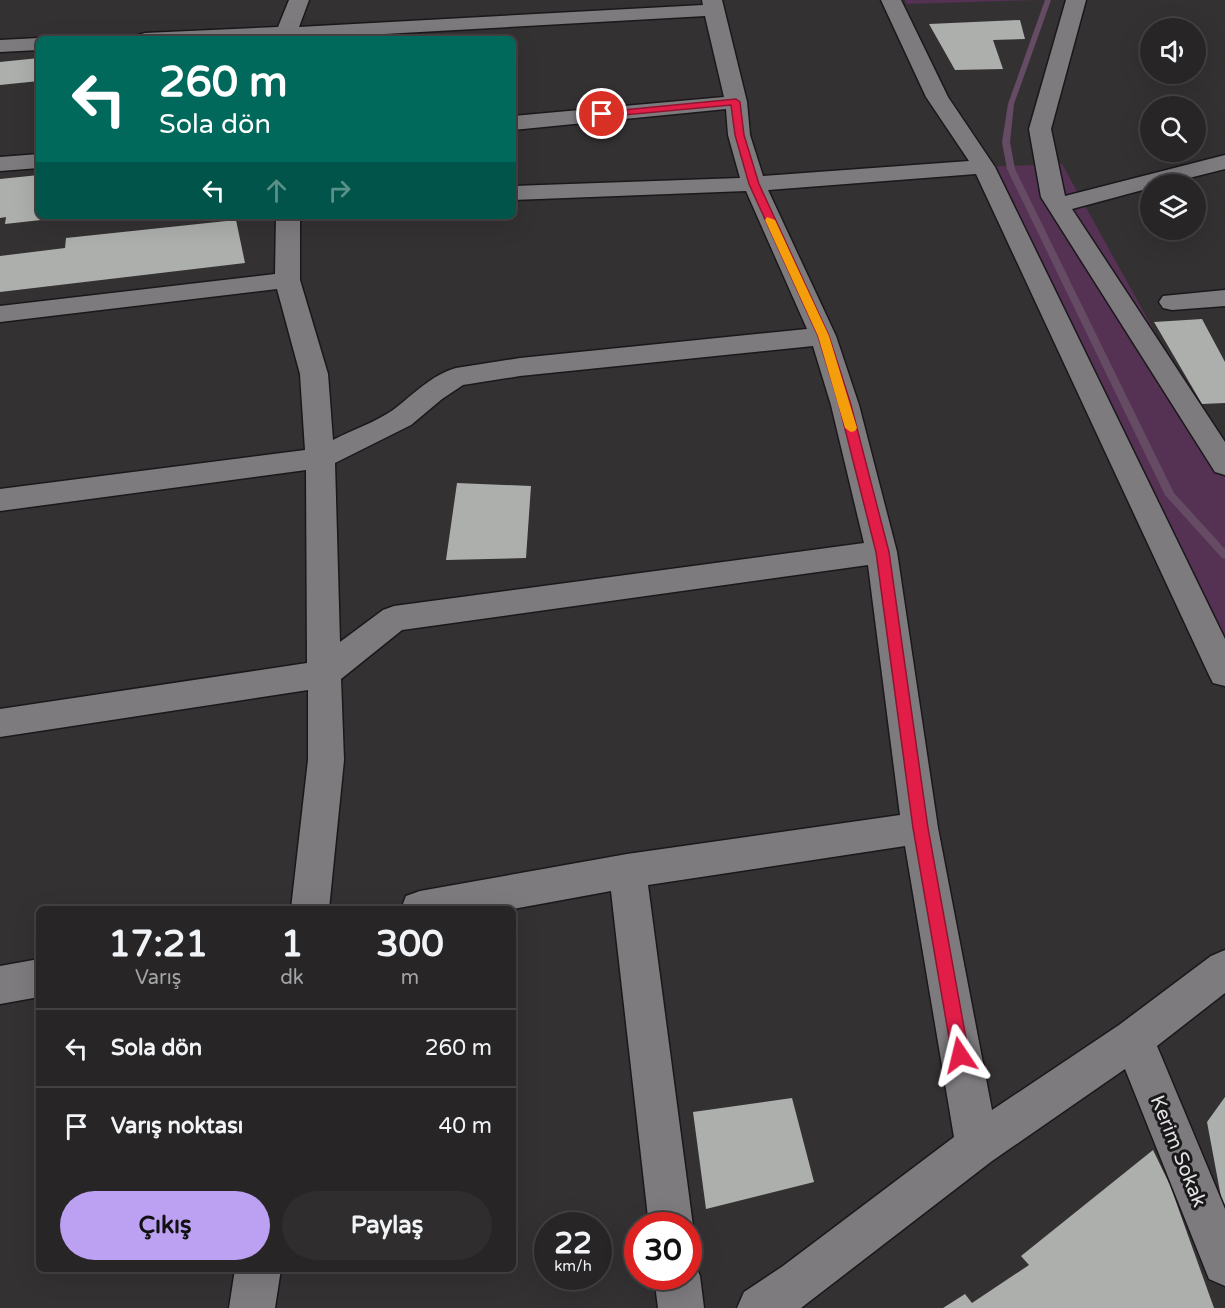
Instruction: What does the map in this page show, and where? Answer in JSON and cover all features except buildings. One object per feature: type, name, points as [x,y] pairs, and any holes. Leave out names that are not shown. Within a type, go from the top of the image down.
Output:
[{"type":"street","points":[[299,0],[285,36],[435,33],[712,5],[736,102],[739,135],[754,184],[823,336],[845,405],[882,552],[920,828],[976,1146]]},
{"type":"street","points":[[891,0],[937,97],[984,167],[1225,673]]},
{"type":"street","points":[[1076,0],[1040,129],[1053,197],[1225,465]]},
{"type":"street","points":[[0,46],[36,44]]},
{"type":"street","points":[[516,123],[736,102]]},
{"type":"street","points":[[0,164],[36,161]]},
{"type":"street","points":[[1059,206],[1225,162]]},
{"type":"street","points":[[516,193],[754,184],[984,167]]},
{"type":"street","points":[[288,219],[287,280],[314,374],[320,458],[323,674],[327,760],[310,906]]},
{"type":"street","points":[[0,314],[287,280]]},
{"type":"street","points":[[1172,302],[1225,298]]},
{"type":"street","points":[[0,500],[320,458],[401,418],[432,392],[456,377],[520,367],[823,336]]},
{"type":"street","points":[[0,723],[323,674],[394,619],[882,552]]},
{"type":"street","points":[[436,906],[627,871],[920,828]]},
{"type":"street","points":[[627,871],[669,1212]]},
{"type":"street","points":[[760,1308],[799,1282],[976,1146],[1133,1039],[1225,969]]},
{"type":"street","points":[[0,985],[36,979]]},
{"type":"street","name":"Kerim Sokak","points":[[1133,1039],[1225,1263]]},
{"type":"street","points":[[252,1308],[258,1272]]},
{"type":"street","points":[[679,1290],[681,1308]]},
{"type":"shaded area","points":[[905,0],[1038,0],[906,4]]},
{"type":"shaded area","points":[[1062,164],[1225,459],[1225,668],[984,167]]},
{"type":"waterway","points":[[1048,0],[1011,104],[1006,142],[1011,169],[1170,495],[1225,555]]},
{"type":"slow traffic","points":[[770,220],[823,336],[851,428]]},
{"type":"route","points":[[602,114],[736,102],[739,135],[754,184],[823,336],[845,405],[882,552],[920,828],[960,1055]]}]
